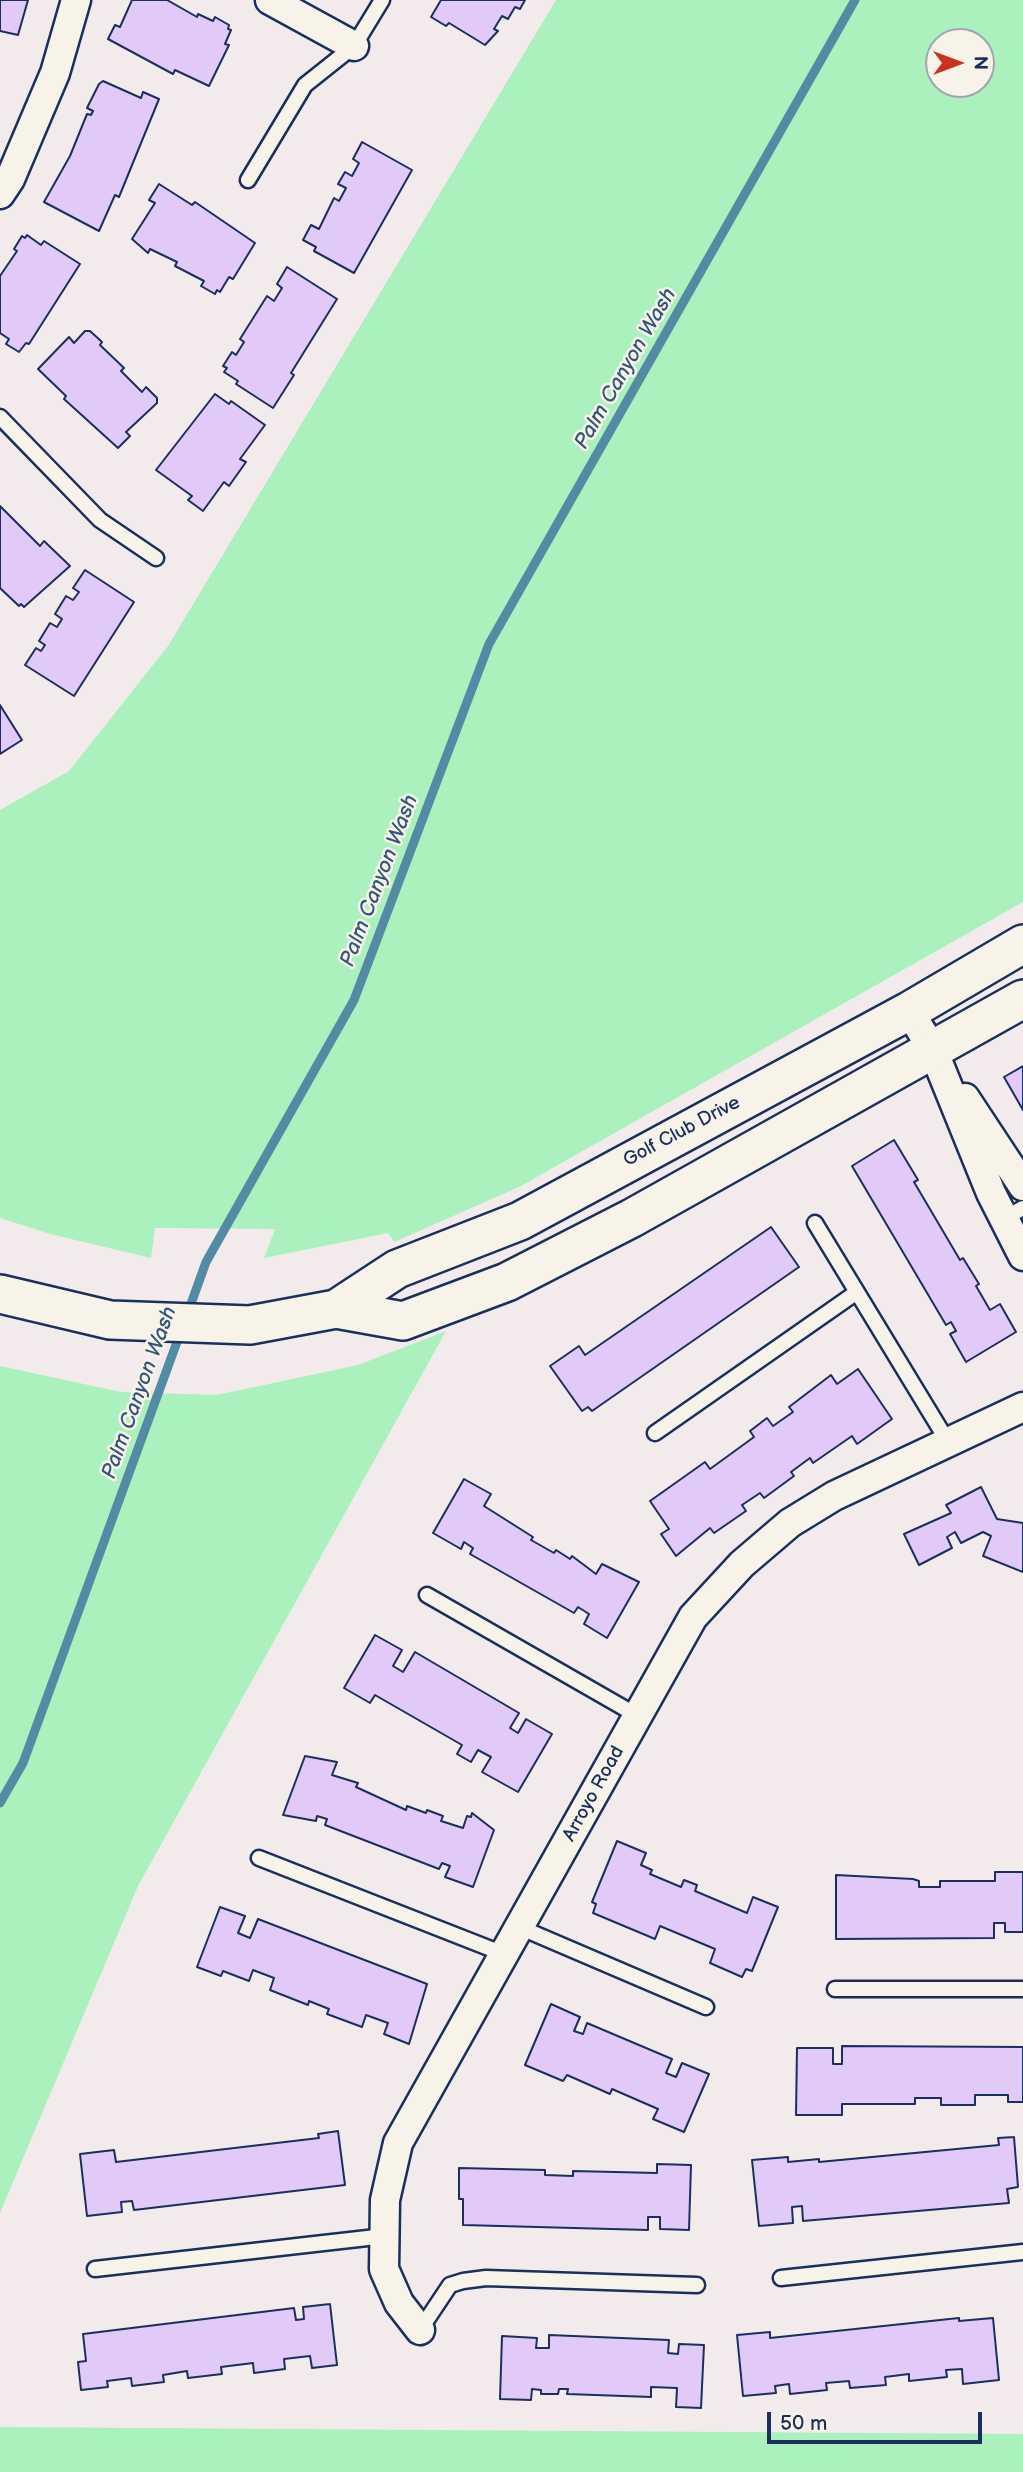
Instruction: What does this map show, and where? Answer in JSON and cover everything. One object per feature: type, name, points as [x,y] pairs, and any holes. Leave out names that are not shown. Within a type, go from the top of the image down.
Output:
[{"type":"street","points":[[0,194],[55,73],[76,0]]},
{"type":"street","points":[[270,0],[354,46]]},
{"type":"street","name":"Golf Club Drive","points":[[336,1309],[397,1269],[520,1221],[909,1012],[1023,944]]},
{"type":"street","name":"Golf Club Drive","points":[[0,1294],[110,1320],[250,1325],[336,1309],[403,1321],[507,1282],[641,1213],[1023,999]]},
{"type":"street","points":[[909,1012],[1023,1186]]},
{"type":"street","points":[[933,1050],[1013,1213],[1023,1256]]},
{"type":"street","name":"Arroyo Road","points":[[420,2330],[399,2302],[384,2269],[385,2200],[398,2143],[693,1617],[741,1564],[790,1522],[1023,1407]]},
{"type":"lane","points":[[248,180],[305,85],[354,46],[382,0]]},
{"type":"lane","points":[[0,417],[100,520],[156,558]]},
{"type":"lane","points":[[816,1223],[948,1442]]},
{"type":"lane","points":[[655,1433],[857,1292]]},
{"type":"lane","points":[[427,1595],[638,1716]]},
{"type":"lane","points":[[259,1858],[504,1954]]},
{"type":"lane","points":[[519,1927],[706,2007]]},
{"type":"lane","points":[[835,1989],[1023,1989]]},
{"type":"lane","points":[[95,2270],[385,2236]]},
{"type":"lane","points":[[781,2278],[1023,2252]]},
{"type":"lane","points":[[420,2330],[450,2286],[463,2281],[486,2278],[697,2286]]},
{"type":"green space","points":[[556,0],[1023,0],[1023,902],[519,1187],[394,1242],[388,1233],[264,1258],[275,1229],[155,1228],[151,1258],[50,1234],[0,1218],[0,810],[69,771],[168,646]]},
{"type":"green space","points":[[446,1331],[138,1886],[0,2213],[0,1366],[121,1392],[217,1395],[358,1365]]},
{"type":"green space","points":[[0,2427],[1023,2434],[1023,2472],[0,2472]]},
{"type":"building","points":[[0,0],[28,0],[18,35],[0,31]]},
{"type":"building","points":[[132,0],[167,0],[197,17],[198,14],[213,21],[215,17],[229,25],[228,29],[231,30],[225,44],[229,45],[209,86],[175,70],[173,74],[108,39],[115,25],[120,27]]},
{"type":"building","points":[[441,0],[525,0],[520,9],[515,7],[508,19],[502,16],[494,29],[498,31],[485,45],[449,23],[446,26],[431,17]]},
{"type":"building","points":[[103,81],[141,98],[143,92],[159,99],[119,197],[115,195],[99,231],[44,202],[70,156],[87,114],[91,115],[93,111],[87,108]]},
{"type":"building","points":[[362,142],[412,170],[354,273],[314,251],[316,247],[303,240],[311,225],[319,229],[334,198],[339,201],[346,188],[338,184],[345,172],[352,176],[359,163],[353,159]]},
{"type":"building","points":[[159,184],[192,205],[195,202],[255,243],[233,279],[229,277],[220,292],[217,290],[215,294],[201,286],[204,281],[175,266],[177,262],[150,249],[148,253],[132,239],[155,203],[149,200]]},
{"type":"building","points":[[27,235],[41,245],[44,241],[80,264],[29,344],[26,343],[19,352],[6,344],[9,339],[0,333],[0,276],[17,251],[14,249],[22,236],[25,238]]},
{"type":"building","points":[[287,267],[337,299],[291,373],[294,375],[273,408],[236,384],[238,381],[224,372],[227,368],[223,366],[232,352],[236,355],[244,342],[240,339],[267,296],[274,301],[282,288],[277,284]]},
{"type":"building","points":[[85,331],[90,331],[102,342],[100,345],[124,368],[121,371],[142,392],[146,387],[157,398],[157,403],[126,432],[130,436],[118,448],[64,399],[66,396],[38,369],[69,337],[74,343]]},
{"type":"building","points":[[215,394],[229,404],[231,401],[265,425],[240,459],[246,462],[229,486],[224,482],[203,511],[188,500],[192,496],[156,470]]},
{"type":"building","points":[[0,506],[40,546],[44,541],[70,566],[24,607],[21,604],[19,606],[0,588]]},
{"type":"building","points":[[85,570],[134,602],[74,696],[25,665],[36,648],[41,651],[45,645],[39,641],[50,623],[57,627],[62,619],[55,614],[66,596],[73,600],[79,592],[73,588]]},
{"type":"building","points":[[0,705],[22,740],[0,754]]},
{"type":"building","points":[[1023,1066],[1023,1110],[1004,1077]]},
{"type":"building","points":[[894,1140],[918,1180],[914,1182],[960,1260],[963,1258],[979,1284],[976,1286],[990,1310],[1000,1304],[1016,1332],[966,1362],[950,1334],[956,1331],[951,1322],[946,1325],[852,1166]]},
{"type":"building","points":[[771,1227],[799,1267],[592,1411],[588,1407],[582,1411],[550,1366],[579,1346],[585,1355]]},
{"type":"building","points":[[858,1369],[892,1419],[857,1444],[852,1436],[813,1463],[810,1458],[791,1472],[794,1476],[764,1498],[760,1493],[742,1505],[746,1511],[714,1533],[710,1528],[676,1556],[661,1534],[669,1529],[650,1501],[705,1462],[710,1469],[754,1437],[750,1431],[767,1418],[773,1426],[793,1412],[789,1407],[831,1375],[837,1384]]},
{"type":"building","points":[[464,1479],[491,1494],[484,1506],[533,1537],[531,1540],[554,1553],[556,1550],[570,1559],[572,1556],[596,1574],[602,1564],[639,1582],[607,1638],[584,1624],[589,1614],[578,1607],[574,1613],[470,1554],[473,1548],[464,1542],[461,1549],[433,1533]]},
{"type":"building","points":[[981,1487],[997,1519],[1023,1523],[1023,1572],[983,1556],[991,1536],[983,1532],[961,1543],[955,1532],[947,1537],[952,1548],[919,1565],[904,1534],[951,1513],[946,1505]]},
{"type":"building","points":[[375,1635],[402,1650],[393,1666],[403,1672],[415,1652],[519,1713],[510,1728],[518,1733],[526,1719],[552,1734],[518,1792],[482,1772],[491,1757],[478,1750],[471,1762],[457,1754],[462,1745],[375,1695],[370,1703],[344,1688]]},
{"type":"building","points":[[305,1756],[337,1762],[332,1775],[358,1783],[356,1787],[406,1810],[407,1806],[426,1813],[427,1810],[443,1816],[441,1821],[463,1828],[467,1816],[471,1817],[472,1813],[494,1830],[473,1887],[445,1877],[450,1866],[442,1863],[439,1869],[325,1825],[327,1819],[317,1816],[316,1821],[283,1815]]},
{"type":"building","points":[[617,1841],[646,1853],[641,1865],[652,1870],[650,1874],[681,1887],[684,1880],[697,1885],[695,1891],[747,1913],[753,1897],[778,1907],[752,1971],[746,1969],[742,1977],[710,1963],[715,1949],[660,1926],[655,1939],[593,1913],[596,1904],[592,1902]]},
{"type":"building","points":[[995,1872],[1023,1872],[1023,1932],[1005,1932],[1005,1923],[994,1923],[994,1938],[836,1939],[836,1875],[913,1879],[919,1881],[919,1887],[940,1887],[940,1881],[995,1881]]},
{"type":"building","points":[[220,1907],[245,1916],[238,1933],[250,1938],[258,1919],[427,1984],[409,2044],[384,2034],[388,2023],[366,2015],[362,2027],[327,2014],[329,2009],[309,2001],[308,2005],[270,1990],[274,1978],[253,1970],[249,1981],[223,1971],[221,1976],[197,1967]]},
{"type":"building","points":[[551,2004],[580,2017],[574,2031],[583,2034],[587,2023],[672,2059],[666,2073],[676,2077],[682,2063],[709,2074],[684,2132],[653,2119],[658,2109],[612,2089],[610,2094],[567,2075],[563,2081],[525,2065]]},
{"type":"building","points":[[842,2046],[1023,2047],[1023,2102],[1008,2102],[1008,2095],[975,2095],[975,2105],[941,2105],[941,2098],[915,2098],[915,2104],[842,2104],[842,2115],[796,2115],[797,2048],[833,2048],[833,2064],[842,2064]]},
{"type":"building","points":[[338,2131],[345,2185],[134,2210],[132,2201],[121,2202],[122,2212],[87,2216],[80,2154],[114,2150],[116,2162],[319,2138],[318,2134]]},
{"type":"building","points":[[1014,2137],[1018,2187],[1007,2189],[1009,2203],[803,2221],[802,2206],[792,2207],[793,2223],[759,2226],[752,2160],[788,2157],[788,2162],[819,2159],[819,2162],[999,2145],[998,2138]]},
{"type":"building","points":[[657,2164],[691,2165],[689,2230],[660,2229],[660,2217],[648,2217],[648,2230],[463,2225],[463,2199],[459,2199],[459,2168],[545,2170],[545,2175],[573,2176],[573,2171],[657,2173]]},
{"type":"building","points":[[330,2304],[337,2365],[312,2368],[310,2356],[284,2359],[285,2369],[254,2373],[253,2363],[221,2367],[222,2374],[188,2378],[187,2371],[163,2375],[164,2382],[132,2386],[131,2378],[107,2381],[108,2387],[81,2390],[78,2362],[86,2361],[83,2334],[294,2308],[296,2320],[304,2319],[303,2307]]},
{"type":"building","points":[[959,2318],[959,2321],[993,2318],[999,2380],[963,2384],[962,2369],[946,2370],[947,2377],[909,2381],[909,2374],[885,2377],[886,2385],[850,2388],[849,2381],[826,2383],[827,2390],[790,2394],[789,2384],[775,2386],[776,2393],[743,2396],[737,2335],[770,2332],[770,2338]]},
{"type":"building","points":[[549,2335],[669,2340],[668,2353],[678,2354],[679,2344],[704,2345],[701,2408],[676,2407],[677,2388],[651,2387],[651,2397],[567,2394],[568,2389],[559,2389],[558,2394],[541,2394],[541,2390],[532,2389],[531,2400],[500,2399],[502,2336],[537,2338],[536,2348],[549,2348]]},
{"type":"waterway","name":"Palm Canyon Wash","points":[[187,1315],[206,1262],[354,1000],[489,644],[855,0]]},
{"type":"waterway","name":"Palm Canyon Wash","points":[[0,1803],[23,1763],[181,1331]]}]
